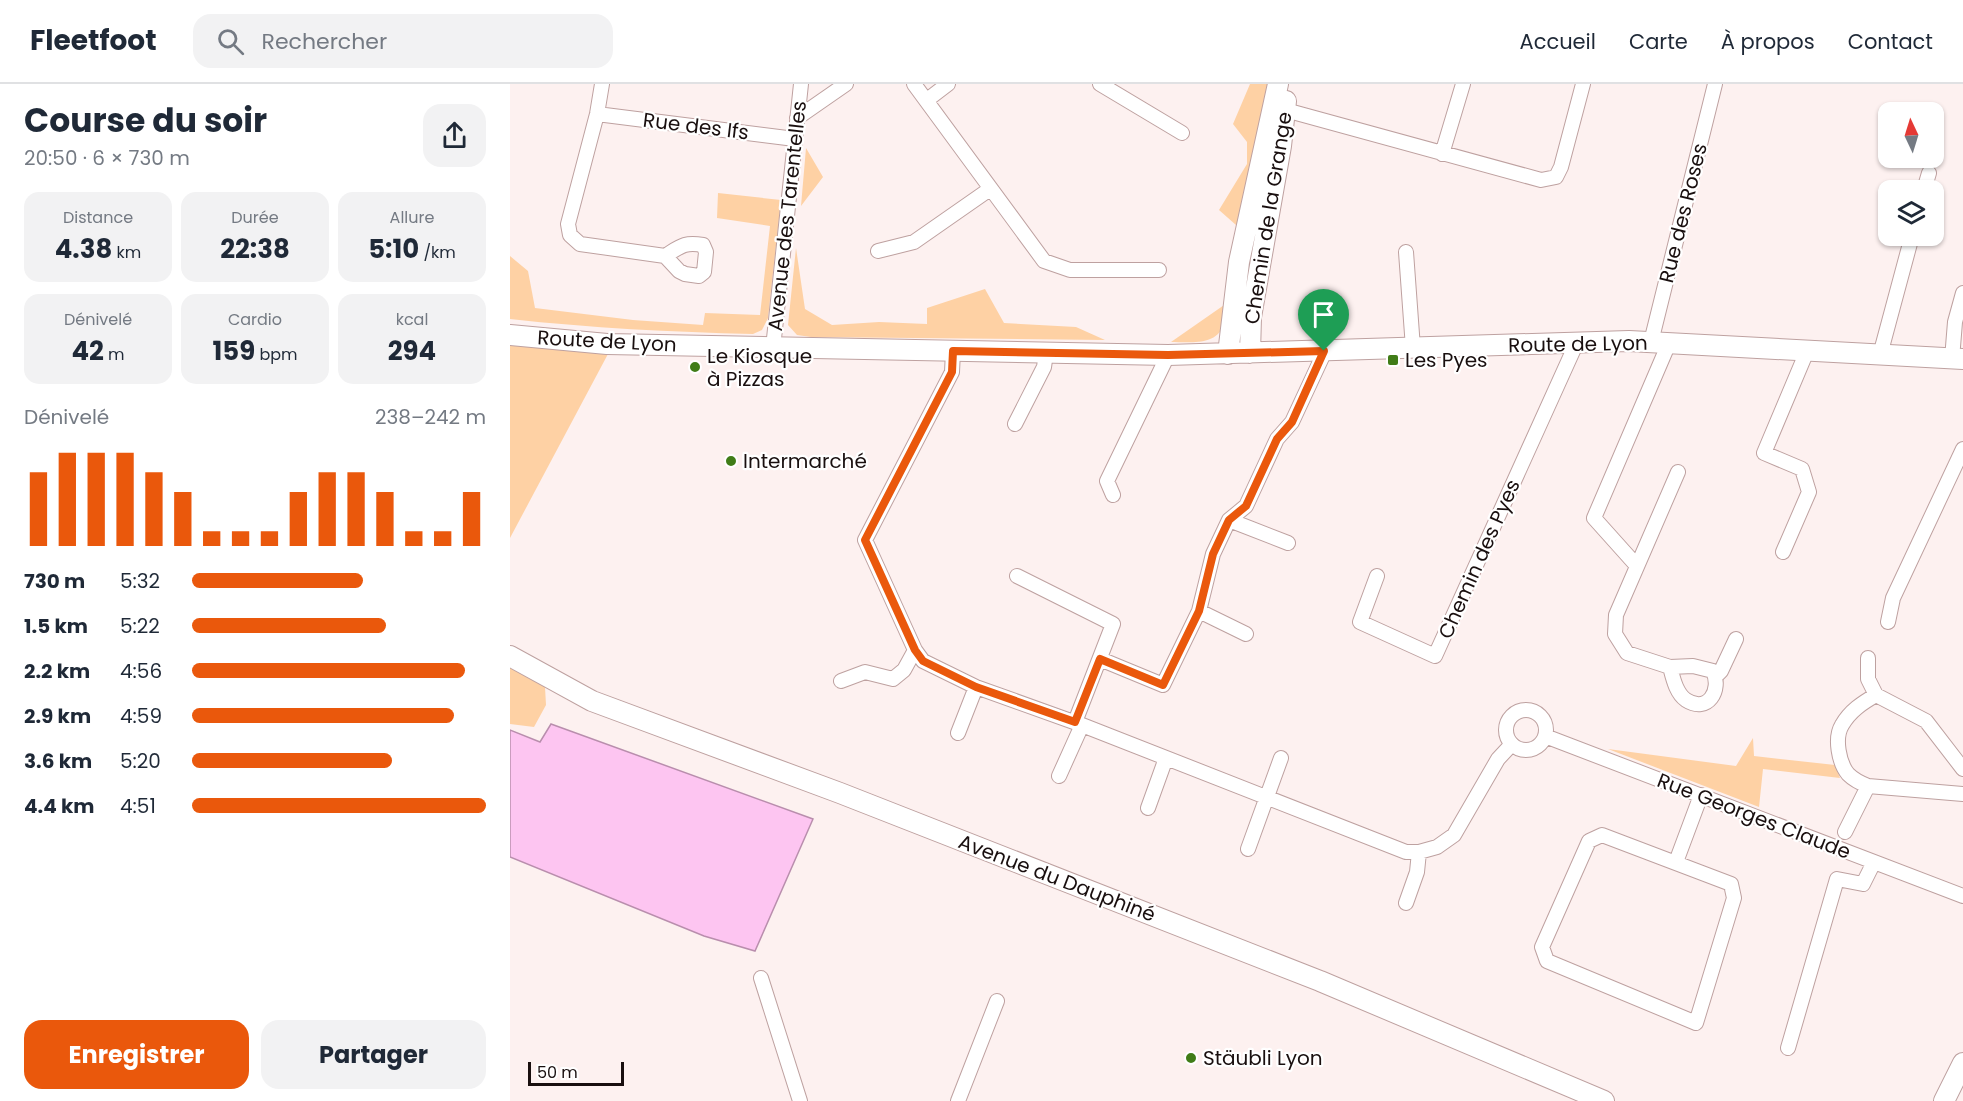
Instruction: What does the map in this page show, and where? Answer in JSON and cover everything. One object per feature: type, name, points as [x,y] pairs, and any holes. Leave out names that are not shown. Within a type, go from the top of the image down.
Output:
[{"type":"street","points":[[602,84],[597,114],[568,224],[570,235],[580,244],[665,256]]},
{"type":"street","name":"Avenue des Tarentelles","points":[[773,348],[801,84]]},
{"type":"street","points":[[797,118],[846,84]]},
{"type":"street","points":[[914,84],[1044,261],[1070,270],[1159,270]]},
{"type":"street","points":[[927,100],[948,84]]},
{"type":"street","points":[[1100,84],[1182,134]]},
{"type":"street","name":"Chemin de la Grange","points":[[1250,353],[1251,316],[1281,146],[1278,84]]},
{"type":"street","name":"Chemin de la Grange","points":[[1228,354],[1239,262],[1258,169],[1289,84]]},
{"type":"street","points":[[1442,154],[1463,84]]},
{"type":"street","points":[[1279,108],[1541,180],[1556,177],[1561,166],[1583,84]]},
{"type":"street","name":"Rue des Roses","points":[[1660,342],[1715,84]]},
{"type":"street","name":"Rue des Ifs","points":[[597,114],[795,139]]},
{"type":"street","points":[[1927,180],[1929,173]]},
{"type":"street","points":[[878,251],[914,242],[990,189]]},
{"type":"street","points":[[1880,355],[1909,246]]},
{"type":"street","points":[[1406,252],[1413,348]]},
{"type":"street","points":[[1957,359],[1955,322],[1963,293]]},
{"type":"street","name":"Route de Lyon","points":[[510,334],[607,344],[1168,355],[1577,342],[1660,342],[1957,359]]},
{"type":"street","name":"Chemin des Pyes","points":[[1377,576],[1360,622],[1435,656],[1577,342]]},
{"type":"street","points":[[1637,566],[1594,518],[1660,342]]},
{"type":"street","points":[[953,351],[952,372],[865,540],[915,650],[923,661],[976,687],[1079,724],[1406,852],[1419,852],[1437,847],[1454,835],[1498,759],[1512,744]]},
{"type":"street","points":[[1100,659],[1163,685],[1199,611],[1213,554],[1229,520],[1246,506],[1277,439],[1292,422],[1324,351]]},
{"type":"street","points":[[1783,552],[1809,492],[1802,469],[1764,453],[1807,351]]},
{"type":"street","points":[[1015,424],[1044,367],[1046,353]]},
{"type":"street","points":[[1113,495],[1107,481],[1168,355]]},
{"type":"street","points":[[1888,622],[1893,598],[1963,449]]},
{"type":"street","points":[[1670,667],[1676,686],[1687,700],[1697,704],[1711,699],[1716,691],[1713,671],[1693,666],[1670,667],[1627,652],[1615,634],[1616,615],[1678,472]]},
{"type":"street","points":[[1229,520],[1288,543]]},
{"type":"street","points":[[1017,576],[1113,624],[1059,776]]},
{"type":"street","points":[[1199,611],[1246,634]]},
{"type":"street","points":[[1715,676],[1721,671],[1736,639]]},
{"type":"street","points":[[841,681],[865,672],[893,679],[904,670],[915,650]]},
{"type":"street","name":"Avenue du Dauphiné","points":[[510,656],[592,701],[840,793],[1320,981],[1604,1101]]},
{"type":"street","points":[[1868,658],[1868,679],[1876,695],[1926,721],[1963,770]]},
{"type":"street","points":[[958,733],[976,687]]},
{"type":"street","points":[[1876,695],[1857,706],[1840,727],[1838,748],[1846,772],[1855,780],[1868,786],[1963,794]]},
{"type":"street","points":[[1527,710],[1536,713],[1542,719],[1545,736],[1540,744],[1524,750],[1512,744],[1506,732],[1507,724],[1511,716],[1519,711],[1527,710]]},
{"type":"street","name":"Rue Georges Claude","points":[[1545,736],[1963,897]]},
{"type":"street","points":[[1148,808],[1166,758]]},
{"type":"street","points":[[1248,849],[1281,758]]},
{"type":"street","points":[[1845,832],[1868,786]]},
{"type":"street","points":[[1676,862],[1701,795]]},
{"type":"street","points":[[1602,835],[1676,862],[1731,884],[1734,898],[1696,1023],[1547,961],[1542,947],[1589,841],[1602,835]]},
{"type":"street","points":[[1406,903],[1417,872],[1419,852]]},
{"type":"street","points":[[1788,1048],[1837,879],[1863,884],[1874,862]]},
{"type":"street","points":[[761,978],[800,1101]]},
{"type":"street","points":[[958,1101],[997,1001]]},
{"type":"street","points":[[1944,1101],[1963,1063]]},
{"type":"shaded area","points":[[1250,84],[1271,84],[1239,233],[1236,225],[1219,210],[1247,164],[1247,142],[1233,124]]},
{"type":"shaded area","points":[[806,148],[823,177],[801,206]]},
{"type":"shaded area","points":[[718,193],[781,200],[768,318],[762,330],[753,334],[692,332],[510,319],[510,256],[528,271],[535,308],[633,320],[703,325],[705,313],[760,315],[770,226],[717,218]]},
{"type":"shaded area","points":[[796,248],[805,309],[832,325],[879,322],[927,324],[927,308],[985,289],[1004,323],[1076,327],[1105,340],[797,335],[788,325]]},
{"type":"shaded area","points":[[1227,303],[1223,326],[1214,337],[1201,342],[1171,342]]},
{"type":"shaded area","points":[[510,343],[608,354],[510,538]]},
{"type":"shaded area","points":[[510,668],[545,687],[546,705],[534,727],[510,724]]},
{"type":"shaded area","points":[[551,724],[813,819],[755,951],[704,936],[510,857],[510,730],[540,742]]},
{"type":"shaded area","points":[[1753,738],[1754,756],[1835,765],[1840,778],[1763,769],[1759,807],[1608,749],[1736,766]]},
{"type":"place","name":"Les Pyes","points":[[1393,360]]},
{"type":"place","name":"Le Kiosque à Pizzas","points":[[695,367]]},
{"type":"place","name":"Intermarché","points":[[731,461]]},
{"type":"place","name":"Stäubli Lyon","points":[[1191,1058]]},
{"type":"route","points":[[953,351],[1168,355],[1324,351],[1292,422],[1277,439],[1246,506],[1229,520],[1213,554],[1199,611],[1163,685],[1100,659],[1075,722],[976,687],[923,661],[915,650],[865,540],[952,372],[953,351]]}]
